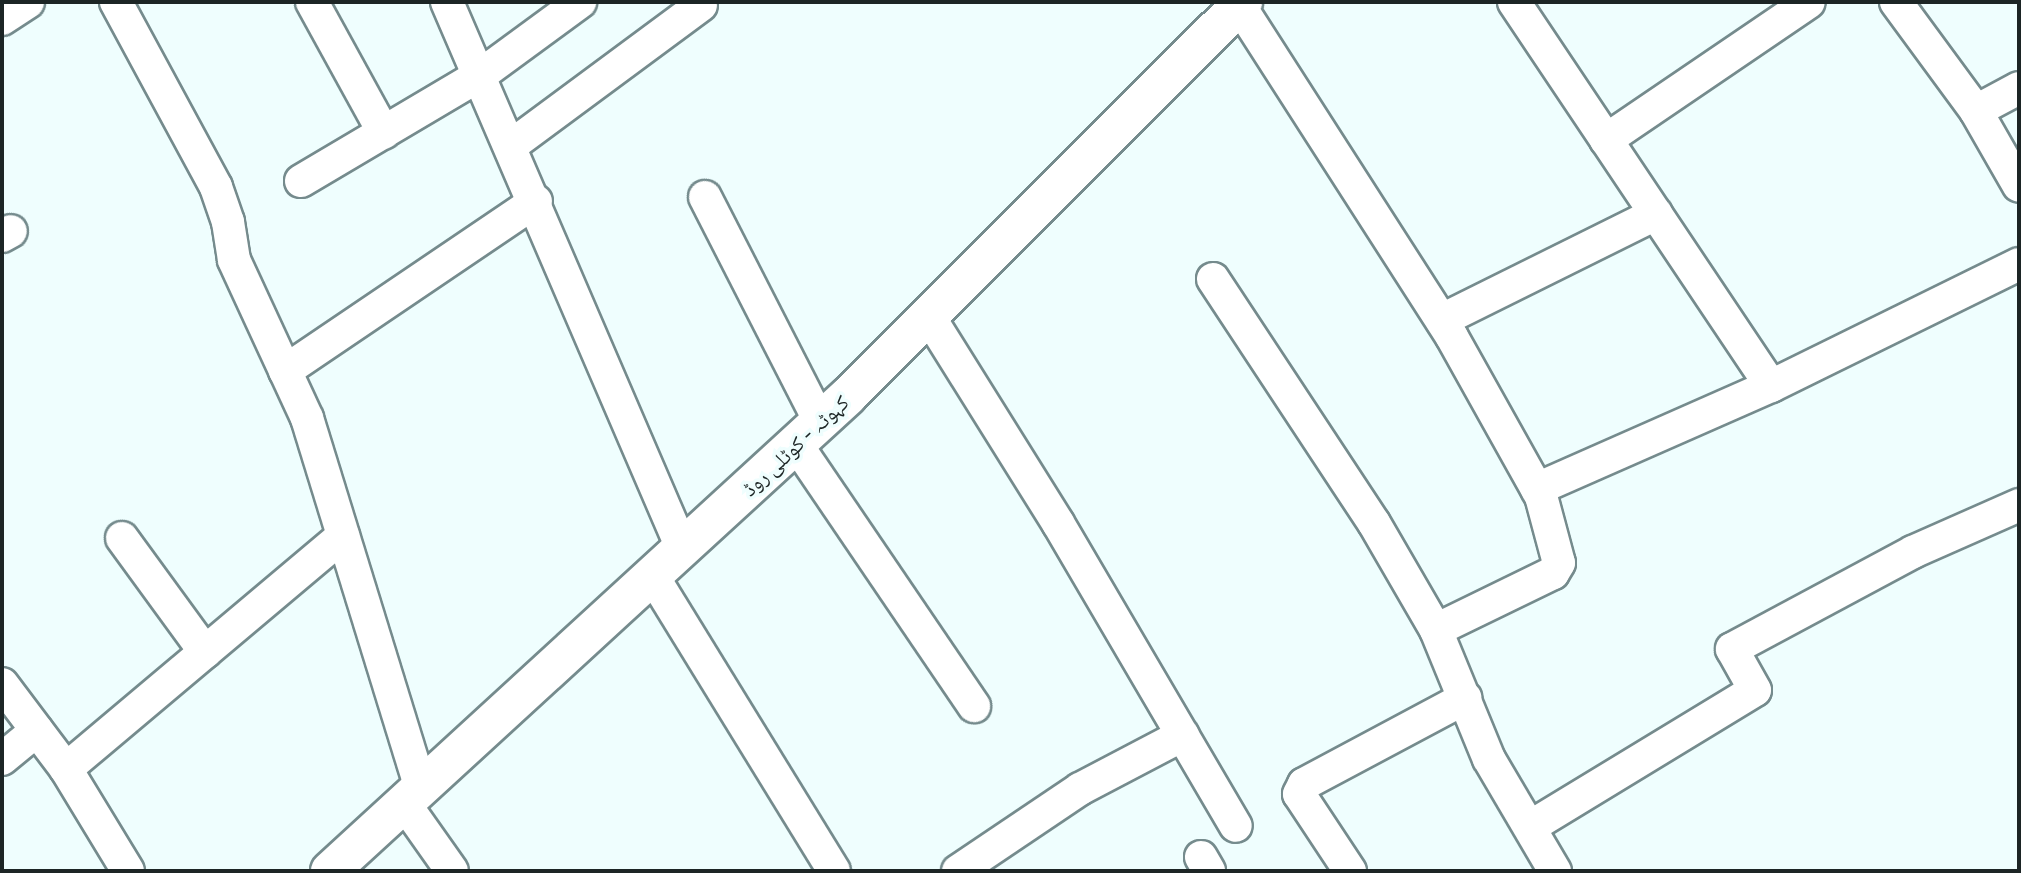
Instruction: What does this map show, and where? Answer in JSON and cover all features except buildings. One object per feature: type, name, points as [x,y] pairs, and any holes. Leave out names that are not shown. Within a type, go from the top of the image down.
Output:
[{"type":"main road","name":"کہوٹہ - کوٹلی روڈ","points":[[330,871],[808,433],[1241,3]]},
{"type":"street","points":[[2,19],[28,2]]},
{"type":"street","points":[[116,2],[216,187],[228,222],[234,260],[307,418],[343,536],[413,796],[452,871]]},
{"type":"street","points":[[312,2],[384,133]]},
{"type":"street","points":[[447,2],[482,74],[682,548]]},
{"type":"street","points":[[301,181],[482,74],[580,2]]},
{"type":"street","points":[[1514,2],[1771,386]]},
{"type":"street","points":[[1606,139],[1809,2]]},
{"type":"street","points":[[1896,2],[1976,111],[2019,186]]},
{"type":"street","points":[[1241,3],[1442,320],[1537,489],[1559,563],[1553,573],[1436,630]]},
{"type":"street","points":[[512,145],[701,5]]},
{"type":"street","points":[[1976,111],[2019,88]]},
{"type":"street","points":[[705,197],[808,433],[974,706]]},
{"type":"street","points":[[285,372],[536,201]]},
{"type":"street","points":[[1442,320],[1656,214]]},
{"type":"street","points":[[1537,489],[1771,386],[2018,271]]},
{"type":"street","points":[[1213,279],[1374,523],[1436,630],[1489,759],[1555,871]]},
{"type":"street","points":[[928,315],[1237,826]]},
{"type":"street","points":[[1530,827],[1755,690],[1732,649],[1913,552],[2019,505]]},
{"type":"street","points":[[66,769],[343,536]]},
{"type":"street","points":[[122,538],[205,652]]},
{"type":"street","points":[[652,575],[834,871]]},
{"type":"street","points":[[2,684],[66,769],[128,871]]},
{"type":"street","points":[[1350,871],[1298,794],[1304,784],[1465,698]]},
{"type":"street","points":[[2,759],[37,730]]},
{"type":"street","points":[[958,871],[1080,789],[1183,735]]}]
